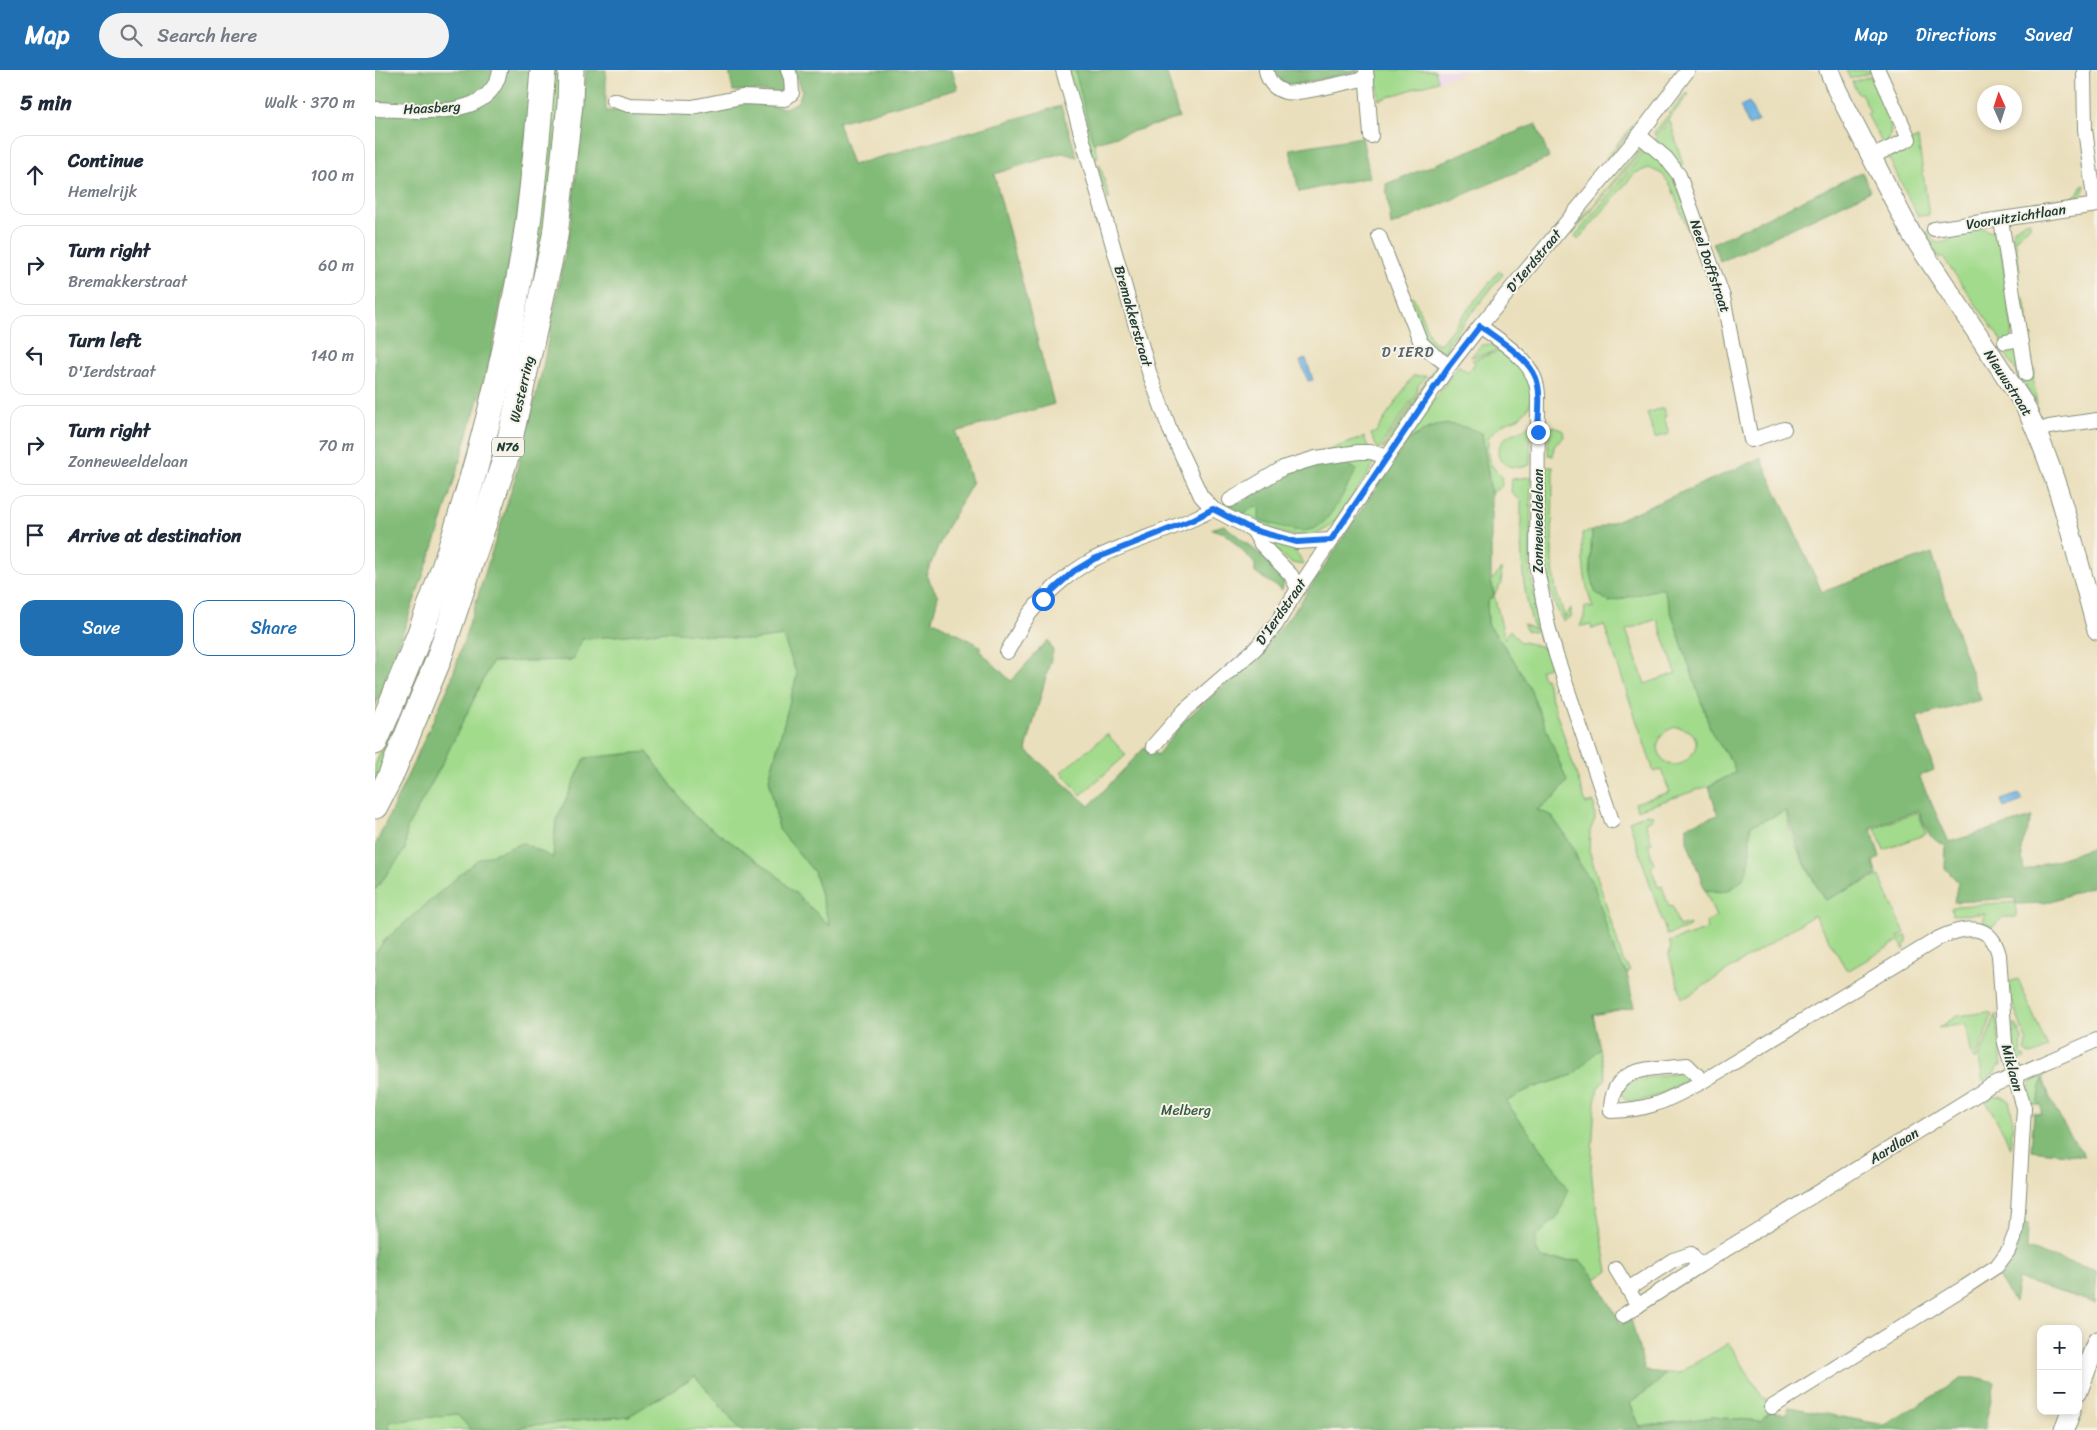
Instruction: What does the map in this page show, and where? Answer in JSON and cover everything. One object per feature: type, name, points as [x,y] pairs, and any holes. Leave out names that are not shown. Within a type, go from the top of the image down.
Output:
[{"type":"highway","name":"Westerring","points":[[375,742],[415,648],[447,560],[474,475],[504,350],[525,243],[543,70]]},
{"type":"highway","name":"Westerring","points":[[375,806],[438,661],[506,457],[555,236],[571,70]]},
{"type":"street","name":"Haasberg","points":[[375,109],[449,110],[472,105],[487,96],[498,81],[500,70]]},
{"type":"street","points":[[613,100],[629,105],[692,107],[742,96],[785,99],[792,93],[791,78],[788,70]]},
{"type":"street","name":"Bremakkerstraat","points":[[1063,70],[1149,372],[1181,456],[1201,496],[1213,509],[1253,530],[1297,542],[1331,540]]},
{"type":"street","points":[[1266,70],[1268,79],[1275,87],[1286,92],[1298,92],[1366,74],[1371,136]]},
{"type":"street","name":"D'Ierdstraat","points":[[1153,746],[1185,710],[1255,649],[1275,626],[1449,366],[1639,135],[1688,70]]},
{"type":"street","points":[[1871,157],[1909,139],[1878,70]]},
{"type":"street","points":[[2084,70],[2085,129],[2096,205]]},
{"type":"street","name":"Nieuwstraat","points":[[1828,71],[1912,235],[2024,404],[2037,431],[2050,464],[2097,630]]},
{"type":"street","name":"Neel Doffstraat","points":[[1639,135],[1666,158],[1679,175],[1723,297],[1733,339],[1751,440],[1784,429]]},
{"type":"street","name":"Vooruitzichtlaan","points":[[1934,229],[2096,205]]},
{"type":"street","points":[[2001,220],[2026,374]]},
{"type":"street","points":[[1379,236],[1421,343],[1449,366]]},
{"type":"street","name":"Zonneweeldelaan","points":[[1480,326],[1527,364],[1536,378],[1538,395],[1537,569],[1547,626],[1612,821]]},
{"type":"street","points":[[2005,342],[2020,339]]},
{"type":"street","points":[[2037,431],[2049,427],[2097,420]]},
{"type":"street","points":[[1230,500],[1283,468],[1316,458],[1359,452],[1371,452],[1387,458]]},
{"type":"street","points":[[1007,652],[1024,620],[1043,599],[1074,571],[1094,559],[1192,520],[1213,509]]},
{"type":"street","name":"Bremakkerstraat","points":[[1253,530],[1261,544],[1291,575],[1298,589]]},
{"type":"street","name":"Miklaan","points":[[1699,1083],[1697,1075],[1687,1065],[1630,1073],[1617,1082],[1611,1097],[1611,1111],[1633,1110],[1658,1104],[1699,1083],[1939,938],[1953,932],[1971,929],[1986,932],[1995,941],[1999,955],[2005,1043],[2023,1108],[2019,1211],[2016,1232],[2008,1251],[1997,1266],[1772,1407]]},
{"type":"street","name":"Aardlaan","points":[[1622,1316],[1699,1266],[1989,1087],[2097,1040]]},
{"type":"street","points":[[1628,1289],[1673,1260],[1691,1254],[1699,1266]]},
{"type":"street","points":[[1616,1269],[1638,1306]]},
{"type":"street","points":[[2082,1380],[2097,1341]]},
{"type":"street","points":[[2064,1430],[2070,1415]]},
{"type":"shaded area","points":[[1435,70],[1470,70],[1438,81]]},
{"type":"green space","points":[[375,70],[533,70],[519,207],[491,356],[439,531],[375,707]]},
{"type":"green space","points":[[552,70],[562,70],[548,209],[498,451],[459,580],[375,788],[375,765],[398,713],[453,566]]},
{"type":"green space","name":"Melberg","points":[[586,70],[606,70],[606,111],[693,110],[740,101],[785,108],[798,102],[802,91],[794,70],[952,70],[958,89],[838,122],[852,165],[1061,106],[1077,157],[1062,153],[994,174],[1054,404],[956,432],[972,484],[946,529],[926,575],[938,596],[932,620],[980,646],[980,651],[1011,681],[1048,640],[1053,651],[1026,750],[1089,806],[1146,746],[1157,755],[1185,720],[1263,650],[1300,603],[1407,441],[1427,429],[1443,425],[1460,426],[1482,433],[1491,493],[1491,581],[1494,595],[1487,602],[1488,624],[1512,657],[1529,686],[1567,781],[1555,797],[1537,810],[1551,815],[1573,847],[1576,858],[1594,885],[1615,954],[1627,974],[1634,1007],[1593,1015],[1600,1048],[1573,1075],[1527,1090],[1506,1102],[1552,1163],[1568,1191],[1559,1215],[1536,1237],[1536,1249],[1542,1259],[1581,1261],[1596,1279],[1621,1324],[1631,1319],[1645,1371],[1666,1373],[1656,1384],[1630,1403],[1640,1427],[1713,1417],[1760,1421],[1771,1411],[1786,1414],[1789,1407],[1885,1425],[1963,1378],[1980,1378],[1995,1382],[1984,1430],[741,1430],[695,1376],[629,1416],[524,1426],[517,1430],[471,1430],[457,1414],[389,1422],[390,1430],[375,1430],[375,954],[384,941],[477,860],[523,843],[553,858],[556,821],[585,758],[647,752],[694,816],[772,871],[830,926],[814,872],[779,829],[769,779],[797,675],[783,636],[752,640],[668,631],[582,639],[573,660],[492,662],[440,768],[407,828],[405,850],[375,890],[375,846],[450,684],[513,485],[543,367],[570,227],[583,115]]},
{"type":"green space","points":[[729,70],[779,70],[784,83],[780,93],[733,91]]},
{"type":"green space","points":[[1069,70],[1075,70],[1098,158],[1095,159],[1092,156]]},
{"type":"green space","points":[[1075,70],[1166,70],[1179,118],[1093,143]]},
{"type":"green space","points":[[1274,70],[1358,71],[1295,85],[1283,84]]},
{"type":"green space","points":[[1376,70],[1435,70],[1438,81],[1379,100]]},
{"type":"green space","points":[[1846,70],[1875,70],[1875,71],[1850,79]]},
{"type":"green space","points":[[1877,74],[1889,108],[1887,112],[1891,129],[1888,145],[1884,147],[1867,114],[1870,112],[1861,93],[1858,94],[1852,82]]},
{"type":"green space","points":[[1687,93],[1689,94],[1655,136],[1654,132]]},
{"type":"green space","points":[[1637,120],[1639,121],[1607,160],[1606,158]]},
{"type":"green space","points":[[1670,121],[1683,165],[1679,167],[1655,139]]},
{"type":"green space","points":[[1536,124],[1549,158],[1391,226],[1386,184]]},
{"type":"green space","points":[[1362,137],[1370,177],[1299,192],[1290,149]]},
{"type":"green space","points":[[1918,138],[1929,215],[1918,216],[1886,153]]},
{"type":"green space","points":[[1640,149],[1644,149],[1572,234],[1571,232]]},
{"type":"green space","points":[[1646,150],[1665,167],[1672,177],[1683,200],[1696,236],[1691,238],[1671,186],[1662,174],[1649,168],[1635,173],[1578,240],[1575,236]]},
{"type":"green space","points":[[1097,165],[1100,165],[1110,199],[1107,199]]},
{"type":"green space","points":[[1862,172],[1871,191],[1720,262],[1713,243]]},
{"type":"green space","points":[[2085,185],[2082,193],[2072,202],[2035,209],[2034,205],[2062,202],[2074,196],[2081,186]]},
{"type":"green space","points":[[2030,221],[2030,226],[2015,239],[2020,272],[2015,272],[2010,240],[2015,228]]},
{"type":"green space","points":[[1980,227],[1994,233],[2000,242],[2012,328],[2011,335],[2029,371],[2035,370],[2033,377],[2037,405],[2003,350],[2001,340],[1942,256],[1939,258],[1925,233],[1928,232],[1932,239],[1940,243],[1964,231]]},
{"type":"green space","points":[[1499,271],[1503,274],[1449,341],[1446,351],[1429,346],[1408,299],[1413,296],[1432,341],[1440,344]]},
{"type":"green space","points":[[2024,298],[2031,346],[2026,347],[2019,299]]},
{"type":"green space","points":[[1489,344],[1499,349],[1491,353],[1471,357],[1481,345]]},
{"type":"green space","points":[[1501,351],[1516,363],[1528,380],[1532,398],[1522,415],[1503,424],[1489,436],[1490,462],[1501,476],[1502,486],[1491,493],[1482,433],[1430,427],[1407,441],[1458,365],[1468,372],[1475,363],[1472,360]]},
{"type":"green space","points":[[1437,364],[1437,371],[1387,446],[1381,450],[1420,392]]},
{"type":"green space","points":[[1413,376],[1426,376],[1418,386],[1417,393],[1378,450],[1371,434],[1376,432]]},
{"type":"green space","points":[[1663,408],[1669,434],[1655,438],[1647,413]]},
{"type":"green space","points":[[1531,423],[1530,465],[1523,467],[1509,466],[1500,459],[1498,454],[1502,442],[1508,436],[1524,429]]},
{"type":"green space","points":[[1555,426],[1563,431],[1564,437],[1554,446],[1553,456],[1548,455],[1549,428]]},
{"type":"green space","points":[[1364,437],[1369,449],[1320,453]]},
{"type":"green space","points":[[1334,458],[1373,458],[1374,465],[1333,524],[1320,532],[1305,536],[1287,534],[1254,524],[1228,511],[1255,506],[1259,507]]},
{"type":"green space","points":[[1334,458],[1357,470],[1332,512],[1320,525],[1313,529],[1293,530],[1259,520],[1259,507],[1255,506],[1242,516],[1228,511],[1229,505],[1285,470]]},
{"type":"green space","points":[[1761,458],[1822,592],[1932,553],[1956,630],[1981,700],[1917,717],[1934,770],[1919,776],[1949,842],[2032,817],[2021,848],[2024,871],[2097,846],[2097,885],[2045,903],[2016,904],[2015,898],[1954,902],[1958,882],[1945,868],[1946,846],[1931,836],[1918,810],[1871,828],[1880,857],[1873,862],[1877,875],[1826,900],[1823,898],[1801,855],[1786,811],[1750,826],[1750,855],[1746,873],[1735,887],[1718,892],[1705,890],[1687,841],[1687,826],[1718,815],[1709,786],[1735,773],[1733,763],[1712,734],[1663,588],[1609,602],[1595,592],[1590,569],[1592,531]]},
{"type":"green space","points":[[1547,467],[1553,467],[1552,559],[1556,591],[1565,617],[1571,608],[1571,617],[1563,621],[1553,599],[1546,565]]},
{"type":"green space","points":[[1531,477],[1530,574],[1541,621],[1538,629],[1533,632],[1527,631],[1523,624],[1534,629],[1524,581],[1521,551],[1521,501],[1511,492],[1512,479]]},
{"type":"green space","points":[[1224,525],[1277,568],[1284,582],[1282,590],[1255,573],[1255,564],[1225,533],[1211,529]]},
{"type":"green space","points":[[1592,531],[1590,569],[1610,602],[1663,587],[1712,734],[1736,768],[1735,773],[1709,786],[1637,810],[1635,803],[1670,792],[1661,770],[1654,772],[1604,625],[1592,629],[1591,625],[1580,626],[1584,617],[1585,606],[1593,608],[1584,571],[1582,533]],"holes":[[[1657,619],[1676,673],[1645,684],[1626,630]],[[1677,727],[1690,732],[1696,739],[1695,748],[1691,756],[1683,763],[1674,765],[1666,762],[1659,752],[1658,743],[1665,732]]]},
{"type":"green space","points":[[1266,539],[1289,547],[1301,559],[1303,565],[1292,563],[1266,543]]},
{"type":"green space","points":[[1501,569],[1502,583],[1494,595],[1491,581]]},
{"type":"green space","points":[[1494,595],[1505,639],[1510,630],[1519,641],[1543,647],[1551,666],[1540,670],[1543,678],[1545,678],[1586,804],[1594,802],[1595,819],[1590,831],[1589,850],[1623,960],[1630,970],[1627,974],[1615,954],[1573,847],[1551,815],[1536,810],[1555,797],[1512,657],[1488,624],[1487,602]]},
{"type":"green space","points":[[668,631],[752,640],[783,636],[797,675],[769,779],[779,829],[814,872],[831,927],[772,871],[694,816],[647,752],[585,758],[556,821],[553,858],[477,860],[384,941],[375,954],[375,890],[405,850],[407,828],[440,768],[492,662],[573,660],[582,639]]},
{"type":"green space","points":[[1107,734],[1126,755],[1081,795],[1061,772]]},
{"type":"green space","points":[[1786,811],[1791,834],[1823,898],[1827,899],[1879,876],[1905,933],[1898,937],[1899,939],[1907,935],[1907,943],[1904,945],[1905,949],[1899,941],[1849,970],[1846,969],[1814,915],[1688,996],[1682,998],[1669,955],[1671,946],[1669,942],[1708,929],[1706,922],[1716,917],[1705,890],[1725,891],[1749,866],[1750,826]]},
{"type":"green space","points":[[1918,812],[1926,834],[1884,850],[1875,828]]},
{"type":"green space","points":[[1647,814],[1652,815],[1654,818],[1645,822],[1652,843],[1648,844],[1654,865],[1651,867],[1658,887],[1662,886],[1669,907],[1672,906],[1679,927],[1690,924],[1688,928],[1667,935],[1629,821]]},
{"type":"green space","points":[[2016,902],[2016,917],[2003,917],[1993,927],[1983,923],[1985,914],[1952,915],[1951,908],[1956,906]]},
{"type":"green space","points":[[2018,979],[2048,1048],[2032,1055],[2025,1050],[2027,1042],[2010,996],[2009,982]]},
{"type":"green space","points":[[1989,1012],[1992,1015],[1976,1060],[1972,1056],[1966,1024],[1938,1028],[1957,1016]]},
{"type":"green space","points":[[1996,1014],[2002,1066],[1998,1066],[1995,1072],[1983,1081],[1979,1059]]},
{"type":"green space","points":[[2014,1024],[2016,1024],[2022,1039],[2021,1053],[2025,1058],[2017,1061],[2008,1034],[2014,1033]]},
{"type":"green space","points":[[1600,1048],[1606,1078],[1598,1088],[1595,1102],[1591,1168],[1608,1271],[1596,1279],[1581,1261],[1542,1259],[1536,1249],[1535,1237],[1559,1215],[1552,1163],[1506,1102],[1527,1090],[1573,1075]]},
{"type":"green space","points":[[1678,1072],[1687,1079],[1645,1100],[1632,1102],[1620,1092],[1628,1082]]},
{"type":"green space","points":[[2045,1074],[2037,1105],[2033,1104],[2028,1089],[2032,1081]]},
{"type":"green space","points":[[2043,1078],[2051,1100],[2061,1119],[2085,1156],[2031,1150],[2034,1113],[2041,1114],[2041,1105],[2037,1105]]},
{"type":"green space","points":[[2001,1096],[2009,1101],[2013,1118],[2010,1149],[2005,1135],[1986,1101]]},
{"type":"green space","points":[[2023,1222],[2028,1224],[2027,1249],[2097,1271],[2095,1303],[2018,1279],[2014,1302],[1996,1274]]},
{"type":"green space","points":[[1729,1343],[1763,1398],[1766,1399],[1771,1411],[1760,1421],[1713,1417],[1640,1427],[1630,1403],[1656,1384],[1666,1373],[1679,1373]]},
{"type":"green space","points":[[695,1376],[741,1430],[517,1430],[524,1426],[629,1416]]},
{"type":"green space","points":[[457,1414],[471,1430],[390,1430],[388,1422]]},
{"type":"water","points":[[1749,102],[1758,121],[1749,126],[1740,106]]},
{"type":"water","points":[[1306,359],[1313,380],[1308,381],[1300,361]]},
{"type":"water","points":[[2019,794],[2022,801],[2004,808],[2001,800]]},
{"type":"district","name":"D'IERD","points":[[1408,352]]},
{"type":"route","points":[[1043,599],[1074,571],[1094,559],[1192,520],[1213,509],[1253,530],[1297,542],[1331,540],[1449,366],[1480,326],[1504,344],[1533,371],[1538,386],[1538,432]]}]
